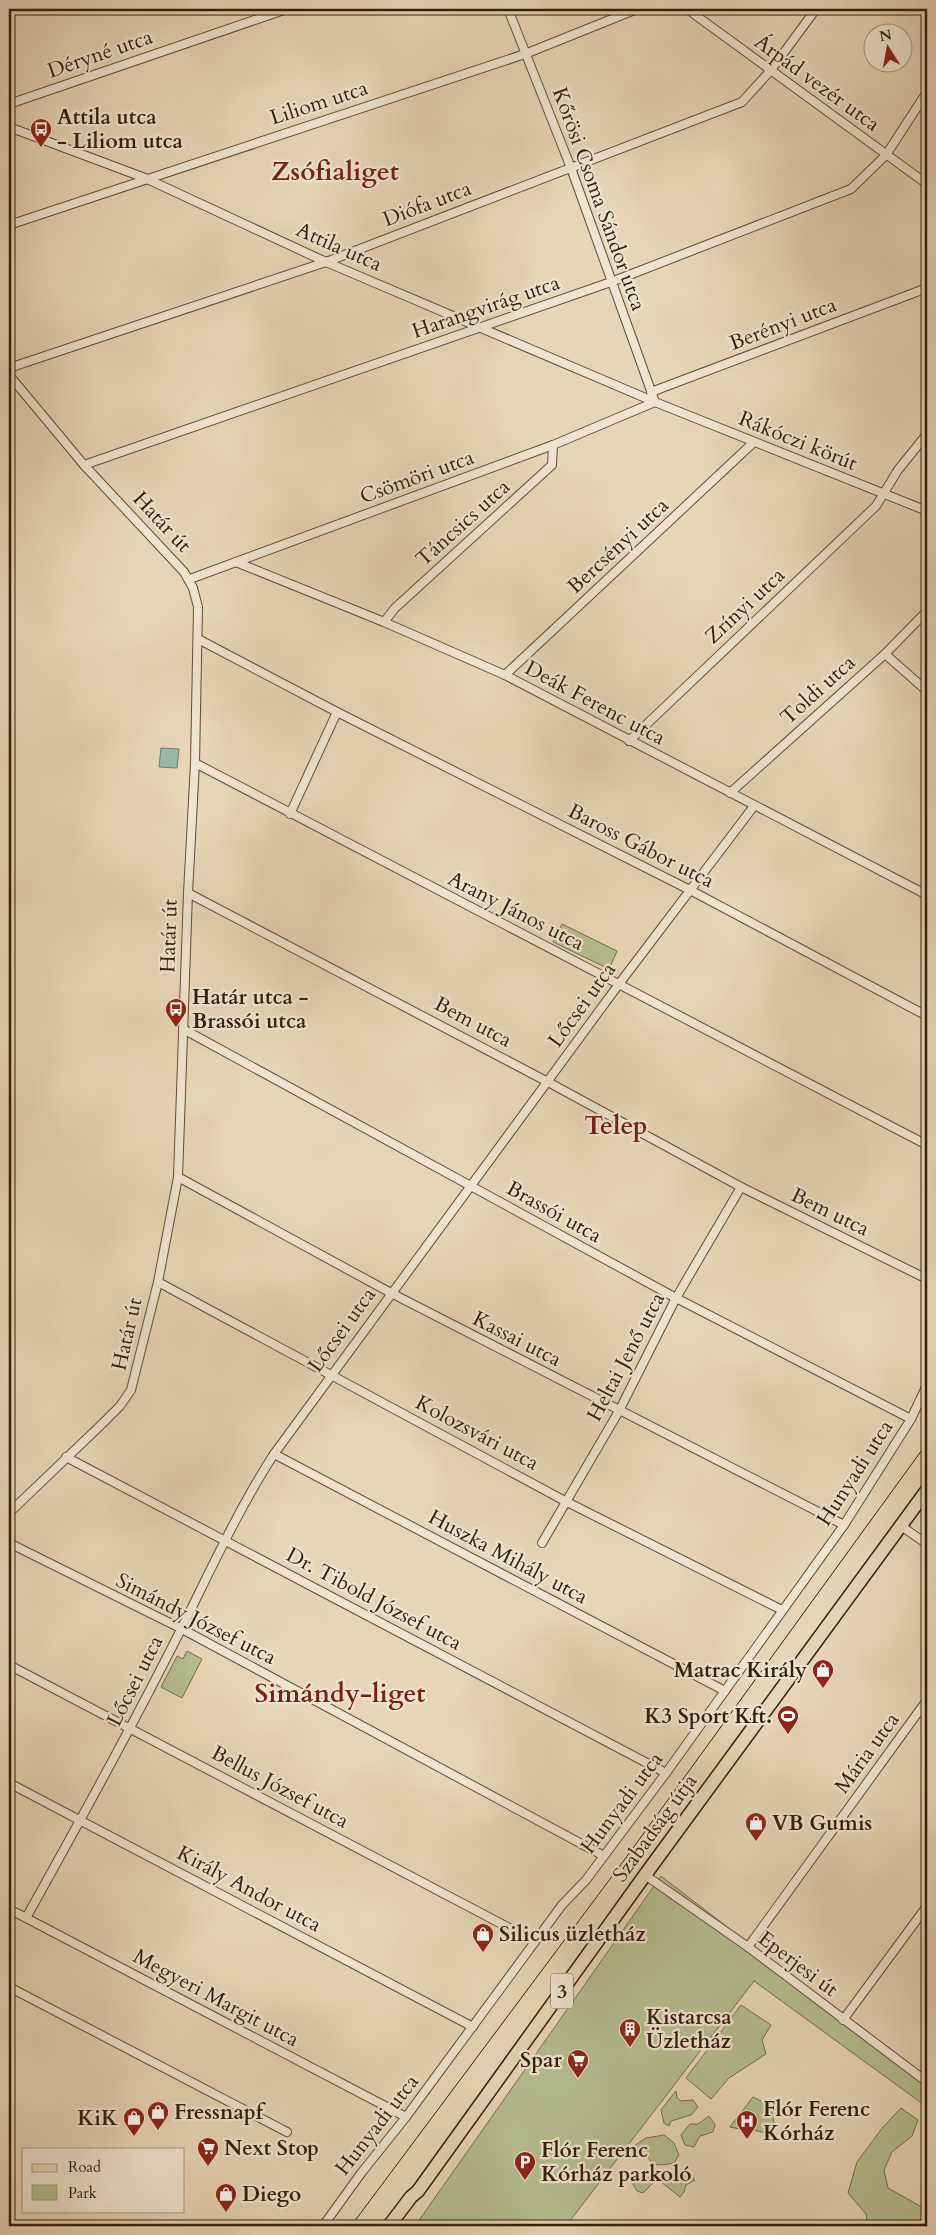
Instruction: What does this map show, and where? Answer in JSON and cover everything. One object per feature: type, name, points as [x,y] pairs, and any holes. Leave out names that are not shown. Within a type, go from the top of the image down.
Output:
[{"type":"main road","name":"Szabadság útja","points":[[418,2191],[645,1875],[927,1490]]},
{"type":"main road","name":"3","points":[[389,2226],[418,2191]]},
{"type":"main road","name":"3","points":[[398,2226],[416,2200],[418,2191]]},
{"type":"street","name":"Déryné utca","points":[[9,104],[287,9]]},
{"type":"street","name":"Kőrösi Csoma Sándor utca","points":[[508,9],[571,168],[655,402]]},
{"type":"street","name":"Liliom utca","points":[[9,224],[526,54],[637,9]]},
{"type":"street","name":"Árpád vezér utca","points":[[687,9],[927,184]]},
{"type":"street","name":"Diófa utca","points":[[9,368],[326,262],[742,102],[770,70],[816,9]]},
{"type":"street","name":"Harangvirág utca","points":[[84,465],[611,282],[851,190],[886,155],[927,92]]},
{"type":"street","name":"Attila utca","points":[[9,127],[145,178],[326,262],[655,402]]},
{"type":"street","name":"Berényi utca","points":[[651,392],[927,288]]},
{"type":"street","name":"Határ út","points":[[9,375],[84,465],[190,579],[197,600],[198,639],[195,764],[188,893],[178,1177],[158,1282],[131,1390],[120,1406],[104,1423],[9,1513]]},
{"type":"street","name":"Rákóczi körút","points":[[655,402],[927,511]]},
{"type":"street","name":"Csömöri utca","points":[[190,579],[553,445],[655,402]]},
{"type":"street","name":"Zrínyi utca","points":[[629,741],[876,506],[898,470],[927,434]]},
{"type":"street","name":"Bercsényi utca","points":[[505,675],[754,442]]},
{"type":"street","name":"Táncsics utca","points":[[384,622],[395,608],[552,465],[553,445]]},
{"type":"street","name":"Deák Ferenc utca","points":[[236,562],[384,622],[505,675],[927,895]]},
{"type":"street","name":"Toldi utca","points":[[730,793],[885,654],[927,611]]},
{"type":"street","name":"Baross Gábor utca","points":[[198,639],[337,712],[690,890],[927,1016]]},
{"type":"street","points":[[885,654],[927,691]]},
{"type":"street","points":[[290,814],[337,712]]},
{"type":"street","name":"Arany János utca","points":[[195,764],[927,1145]]},
{"type":"street","name":"Lőcsei utca","points":[[26,1918],[131,1728],[226,1540],[274,1454],[619,984],[754,806]]},
{"type":"street","name":"Bem utca","points":[[188,893],[548,1082],[741,1187],[927,1279]]},
{"type":"street","name":"Brassói utca","points":[[183,1029],[676,1298],[911,1420]]},
{"type":"street","name":"Kassai utca","points":[[178,1177],[391,1293],[844,1525]]},
{"type":"street","name":"Heltai Jenő utca","points":[[542,1543],[619,1411],[676,1298],[741,1187]]},
{"type":"street","name":"Kolozsvári utca","points":[[158,1282],[566,1501],[782,1610]]},
{"type":"street","name":"Hunyadi utca","points":[[323,2226],[362,2172],[473,2028],[562,1905],[586,1880],[725,1691],[844,1525],[911,1420],[927,1385]]},
{"type":"street","name":"Huszka Mihály utca","points":[[274,1454],[725,1691]]},
{"type":"street","name":"Dr. Tibold József utca","points":[[66,1457],[666,1773]]},
{"type":"street","points":[[900,1526],[927,1544]]},
{"type":"street","name":"Simándy József utca","points":[[9,1543],[182,1629],[604,1856]]},
{"type":"street","name":"Bellus József utca","points":[[9,1665],[534,1942]]},
{"type":"street","name":"Mária utca","points":[[748,1947],[927,1700]]},
{"type":"street","name":"Király Andor utca","points":[[9,1783],[473,2028]]},
{"type":"street","name":"Eperjesi út","points":[[645,1875],[748,1947],[927,2082]]},
{"type":"street","points":[[843,2020],[927,1906]]},
{"type":"street","name":"Megyeri Margit utca","points":[[9,1909],[406,2117]]},
{"type":"street","points":[[9,1987],[287,2132]]},
{"type":"street","points":[[384,2226],[392,2215],[402,2209]]},
{"type":"green space","points":[[562,924],[617,951],[609,969],[553,942]]},
{"type":"green space","points":[[187,1651],[202,1659],[182,1698],[161,1687],[177,1656],[183,1659]]},
{"type":"green space","points":[[661,1876],[927,2081],[927,2107],[754,1981],[566,2226],[415,2226]]},
{"type":"green space","points":[[741,2005],[771,2025],[762,2040],[766,2054],[729,2078],[711,2099],[686,2078]]},
{"type":"green space","points":[[676,2091],[677,2098],[681,2101],[693,2100],[698,2107],[691,2115],[671,2121],[669,2126],[664,2123],[661,2110]]},
{"type":"green space","points":[[753,2097],[767,2105],[773,2115],[774,2127],[767,2133],[746,2126],[740,2129],[730,2127]]},
{"type":"green space","points":[[901,2108],[918,2120],[912,2136],[892,2152],[884,2170],[888,2188],[927,2210],[927,2226],[868,2226],[866,2214],[848,2193],[857,2162],[883,2127]]},
{"type":"green space","points":[[709,2116],[715,2125],[713,2132],[700,2136],[694,2147],[685,2145],[681,2135],[690,2124],[698,2124]]},
{"type":"green space","points":[[664,2135],[674,2143],[679,2155],[674,2163],[655,2164],[650,2160],[645,2149],[636,2151],[634,2146],[646,2138]]},
{"type":"green space","points":[[687,2171],[695,2180],[686,2185],[680,2197],[656,2180],[643,2193],[637,2191],[632,2183],[635,2178],[645,2179],[657,2173],[670,2175]]},
{"type":"shaded area","points":[[161,748],[179,749],[177,768],[159,767]]},
{"type":"tram line","points":[[351,2226],[625,1859],[927,1443]]},
{"type":"place","name":"Attila utca - Liliom utca","points":[[41,148]]},
{"type":"place","name":"Határ utca - Brassói utca","points":[[176,1028]]},
{"type":"place","name":"Matrac Király","points":[[823,1689]]},
{"type":"place","name":"K3 Sport Kft.","points":[[788,1735]]},
{"type":"place","name":"VB Gumis","points":[[756,1842]]},
{"type":"place","name":"Silicus üzletház","points":[[483,1953]]},
{"type":"place","name":"Kistarcsa Üzletház","points":[[630,2048]]},
{"type":"place","name":"Spar","points":[[578,2079]]},
{"type":"place","name":"Fressnapf","points":[[158,2131]]},
{"type":"place","name":"KiK","points":[[134,2137]]},
{"type":"place","name":"Flór Ferenc Kórház","points":[[747,2140]]},
{"type":"place","name":"Next Stop","points":[[208,2167]]},
{"type":"place","name":"Flór Ferenc Kórház parkoló","points":[[525,2181]]},
{"type":"place","name":"Diego","points":[[226,2213]]},
{"type":"district","name":"Zsófialiget","points":[[335,171]]},
{"type":"district","name":"Telep","points":[[616,1125]]},
{"type":"district","name":"Simándy-liget","points":[[340,1693]]}]
